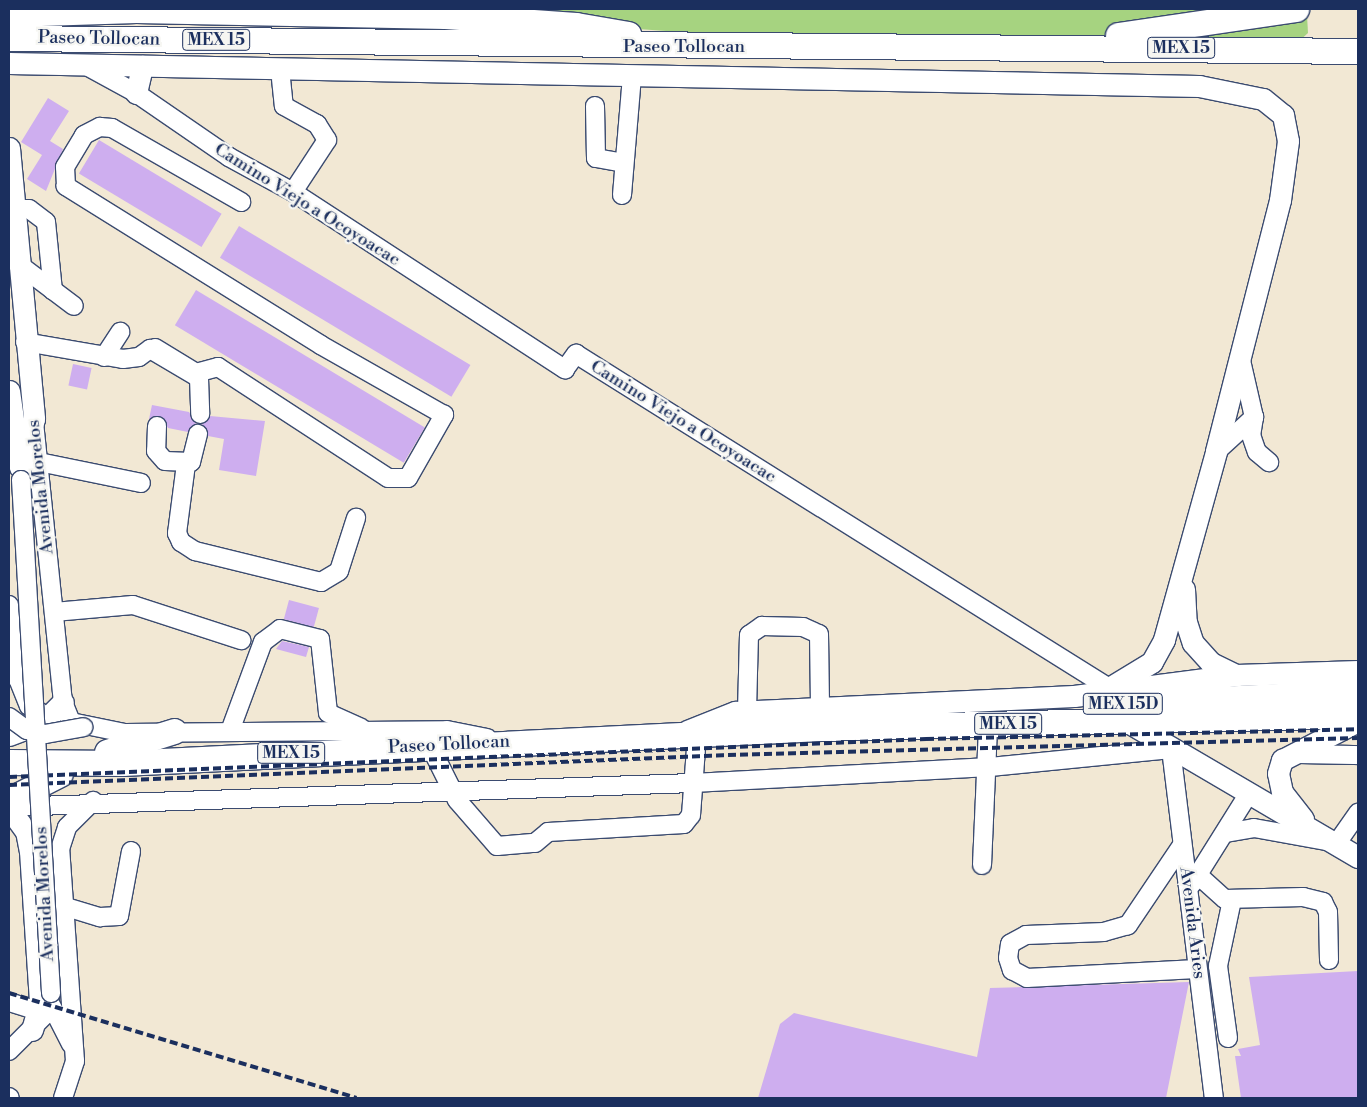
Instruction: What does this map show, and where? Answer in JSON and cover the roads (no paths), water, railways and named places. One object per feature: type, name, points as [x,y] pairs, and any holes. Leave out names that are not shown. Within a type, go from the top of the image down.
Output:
[{"type":"highway","points":[[1003,51],[1296,9]]},
{"type":"highway","points":[[9,14],[135,10],[445,16],[576,25],[692,46]]},
{"type":"highway","name":"Paseo Tollocan","points":[[9,38],[1003,51],[1358,51]]},
{"type":"highway","name":"MEX 15D","points":[[889,726],[960,712],[1358,692]]},
{"type":"highway","name":"MEX 15","points":[[889,726],[1358,715]]},
{"type":"highway","name":"Paseo Tollocan","points":[[9,762],[71,760],[122,763],[511,742],[889,726]]},
{"type":"highway","points":[[71,760],[174,731]]},
{"type":"highway","points":[[9,800],[48,777],[122,763]]},
{"type":"main road","points":[[9,63],[1199,86],[1263,99],[1283,115],[1288,141],[1280,200],[1216,452],[1164,640],[1152,662],[1109,688]]},
{"type":"main road","points":[[136,93],[142,66]]},
{"type":"main road","name":"Avenida Morelos","points":[[9,148],[14,209],[14,261],[34,419],[27,469]]},
{"type":"main road","name":"Avenida Morelos","points":[[9,391],[27,469]]},
{"type":"main road","points":[[1185,567],[1183,600],[1194,643],[1211,663],[1236,675]]},
{"type":"main road","points":[[686,735],[747,711],[1074,696],[1109,688],[1236,675],[1358,671]]},
{"type":"main road","points":[[18,733],[59,706]]},
{"type":"main road","points":[[1126,721],[1358,857]]},
{"type":"main road","points":[[1314,830],[1282,792],[1278,773],[1282,760],[1358,721]]},
{"type":"main road","points":[[9,807],[26,831],[30,851],[43,1010]]},
{"type":"main road","points":[[9,834],[30,851]]},
{"type":"street","name":"Camino Viejo a Ocoyoacac","points":[[85,65],[136,93],[229,157],[293,192],[565,369],[576,354],[1109,688]]},
{"type":"street","points":[[622,195],[632,75]]},
{"type":"street","points":[[281,79],[284,106],[317,124],[327,140],[293,192]]},
{"type":"street","points":[[595,106],[596,158],[624,163]]},
{"type":"street","points":[[25,342],[104,357],[131,359],[155,350],[196,373],[218,367],[388,478],[408,478],[444,415],[320,345],[202,269],[66,186],[65,167],[84,135],[100,127],[112,128],[241,202]]},
{"type":"street","points":[[14,209],[29,208],[46,222],[53,291]]},
{"type":"street","points":[[14,261],[74,306]]},
{"type":"street","points":[[104,357],[120,332]]},
{"type":"street","points":[[155,350],[198,378],[200,414]]},
{"type":"street","points":[[1240,356],[1254,417],[1254,444],[1269,462]]},
{"type":"street","points":[[1216,452],[1254,417]]},
{"type":"street","points":[[157,426],[158,457],[186,464]]},
{"type":"street","points":[[198,434],[195,456],[186,464],[177,533],[181,542],[195,551],[321,582],[339,571],[356,518]]},
{"type":"street","points":[[27,469],[140,483]]},
{"type":"street","name":"Avenida Morelos","points":[[27,469],[54,612],[59,706],[71,722],[84,728]]},
{"type":"street","name":"Avenida Morelos","points":[[27,469],[43,1010]]},
{"type":"street","points":[[9,605],[18,680],[28,706],[42,713],[59,706]]},
{"type":"street","points":[[54,612],[133,605],[241,640]]},
{"type":"street","points":[[747,711],[749,635],[762,626],[803,626],[819,634],[820,708]]},
{"type":"street","points":[[230,731],[263,642],[280,629],[320,639],[328,714],[381,732]]},
{"type":"street","points":[[9,717],[18,733],[45,734],[84,728],[125,733],[174,731],[381,732],[447,730],[511,742]]},
{"type":"street","points":[[982,865],[990,767],[988,725]]},
{"type":"street","points":[[430,746],[468,816],[497,846],[534,843],[548,832],[684,824],[691,815],[693,783],[686,735]]},
{"type":"street","points":[[9,807],[93,801],[693,783],[990,767],[1171,749]]},
{"type":"street","name":"Avenida Aries","points":[[1171,749],[1214,1098]]},
{"type":"street","points":[[1294,754],[1358,755]]},
{"type":"street","points":[[1188,891],[1226,833],[1249,793]]},
{"type":"street","name":"Avenida Morelos","points":[[64,1098],[73,1073],[73,1047],[60,849],[67,827],[93,801]]},
{"type":"street","points":[[1226,833],[1254,828],[1336,843],[1358,815]]},
{"type":"street","points":[[1182,845],[1128,925],[1104,932],[1026,934],[1010,944],[1008,958],[1012,970],[1027,978],[1197,968]]},
{"type":"street","points":[[63,906],[100,917],[119,916],[131,851]]},
{"type":"street","points":[[1198,875],[1232,900],[1316,898],[1328,912],[1329,960]]},
{"type":"street","points":[[1228,1038],[1218,966],[1232,900]]},
{"type":"street","points":[[9,1002],[43,1010],[73,1047]]},
{"type":"street","points":[[9,1050],[43,1010]]},
{"type":"street","points":[[73,1073],[73,1098]]},
{"type":"railway","points":[[9,777],[926,739],[1358,729]]},
{"type":"railway","points":[[9,785],[728,755],[1358,738]]},
{"type":"railway","points":[[9,993],[357,1098]]}]
